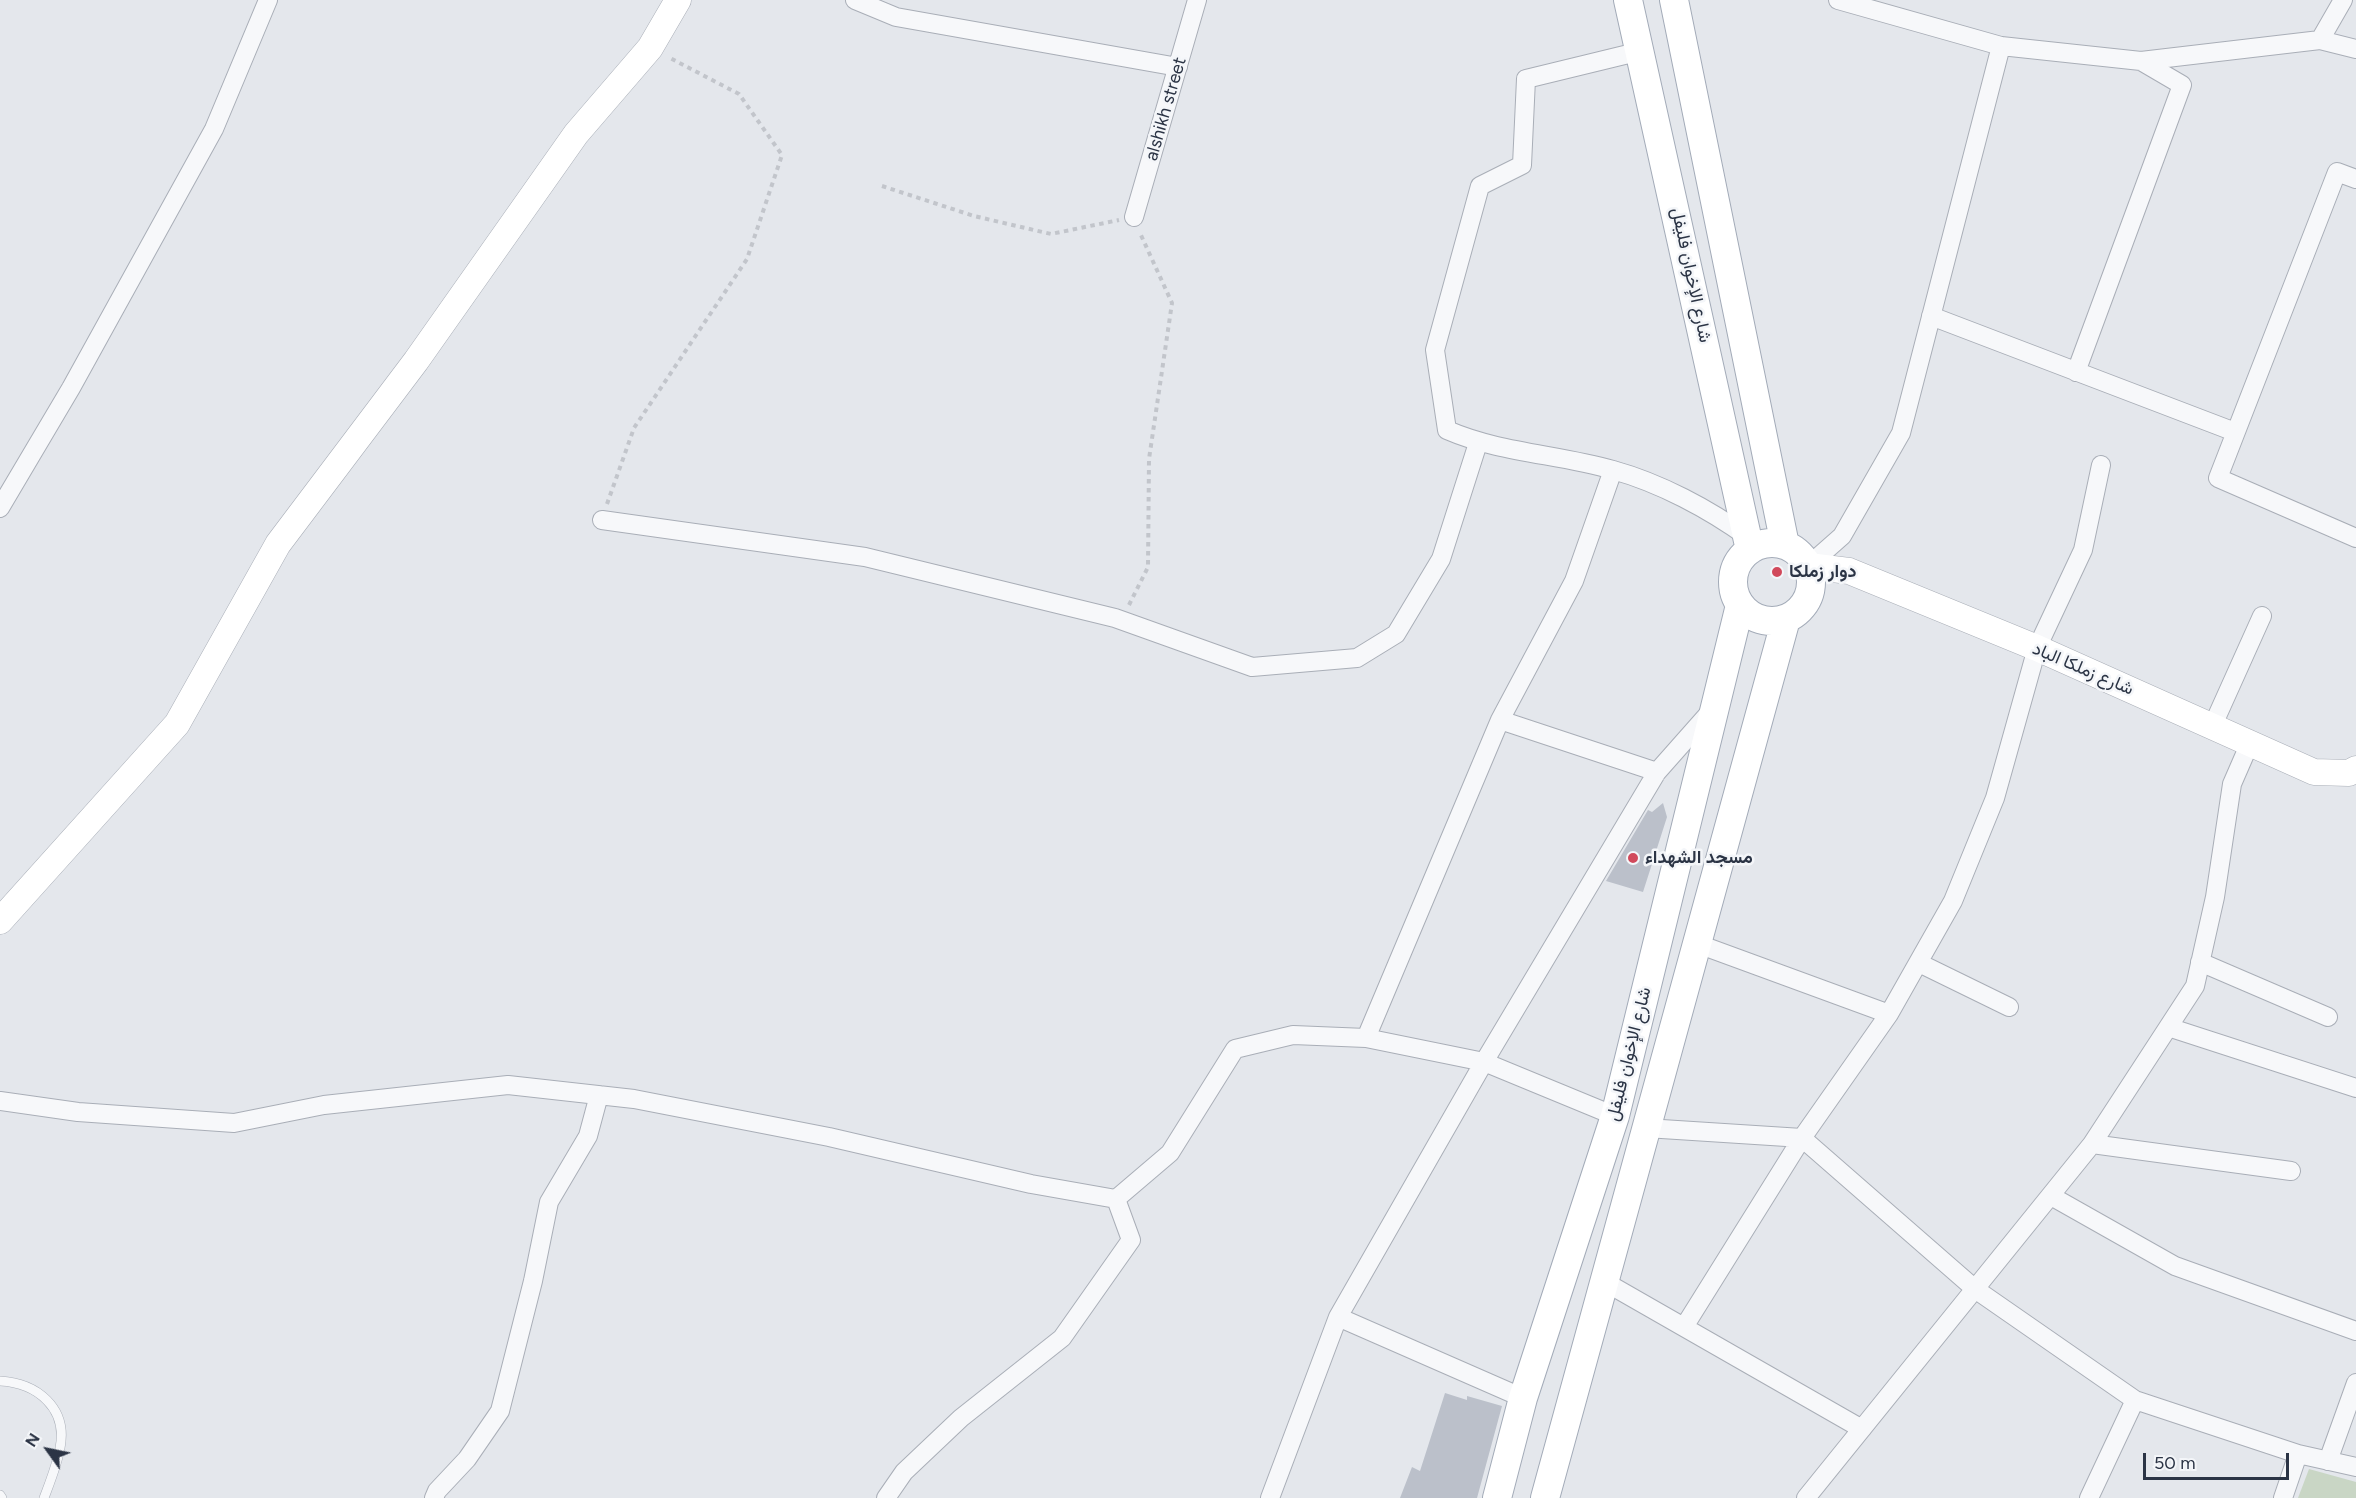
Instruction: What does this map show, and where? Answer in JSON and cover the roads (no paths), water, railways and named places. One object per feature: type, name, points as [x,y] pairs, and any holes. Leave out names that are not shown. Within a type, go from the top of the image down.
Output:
[{"type":"main road","name":"شارع الإخوان فليفل","points":[[1628,0],[1749,544]]},
{"type":"main road","name":"شارع الإخوان فليفل","points":[[1674,0],[1785,545]]},
{"type":"main road","points":[[1749,544],[1785,545],[1794,550],[1808,566],[1811,576],[1808,597],[1795,614],[1786,619],[1773,621],[1749,614],[1740,604],[1733,582],[1736,569],[1749,544]]},
{"type":"main road","name":"شارع الإخوان فليفل","points":[[1497,1498],[1523,1398],[1615,1116],[1740,604]]},
{"type":"main road","name":"شارع الإخوان فليفل","points":[[1545,1498],[1786,619]]},
{"type":"street","points":[[0,508],[71,388],[214,129],[268,0]]},
{"type":"street","points":[[0,921],[177,724],[278,544],[416,361],[576,134],[650,48],[678,0]]},
{"type":"street","points":[[855,0],[896,16],[1178,68]]},
{"type":"street","name":"alshikh street","points":[[1134,217],[1197,0]]},
{"type":"street","points":[[1838,0],[2001,46],[2141,61],[2319,40],[2356,49]]},
{"type":"street","points":[[2319,40],[2343,0]]},
{"type":"street","points":[[1808,566],[1842,536],[1901,434],[2001,46]]},
{"type":"street","points":[[1641,51],[1526,79],[1522,165],[1480,186],[1435,350],[1447,430],[1478,443],[1613,470],[1668,491],[1749,544]]},
{"type":"street","points":[[2076,372],[2182,85],[2141,61]]},
{"type":"street","points":[[2356,179],[2337,172],[2218,478],[2356,538]]},
{"type":"street","points":[[1931,316],[2235,432]]},
{"type":"street","points":[[602,520],[865,557],[1121,620],[1252,667],[1357,658],[1395,634],[1441,559],[1478,443]]},
{"type":"street","points":[[1684,1327],[1802,1138],[1889,1014],[1953,901],[1995,798],[2037,648],[2084,550],[2101,465]]},
{"type":"street","points":[[1366,1038],[1500,720],[1574,581],[1613,470]]},
{"type":"street","name":"شارع زملكا الباد","points":[[1808,566],[1849,572],[2037,648],[2314,772],[2354,773]]},
{"type":"street","points":[[2213,725],[2262,616]]},
{"type":"street","points":[[1270,1498],[1338,1317],[1484,1062],[1657,772],[1714,707]]},
{"type":"street","points":[[1500,720],[1657,772]]},
{"type":"street","points":[[1806,1498],[2092,1144],[2194,986],[2215,897],[2232,784],[2250,745]]},
{"type":"street","points":[[1698,944],[1889,1014]]},
{"type":"street","points":[[2200,962],[2328,1017]]},
{"type":"street","points":[[1919,963],[2009,1007]]},
{"type":"street","points":[[2168,1027],[2356,1088]]},
{"type":"street","points":[[1116,1199],[1170,1153],[1235,1049],[1293,1035],[1366,1038],[1484,1062],[1615,1116]]},
{"type":"street","points":[[0,1101],[78,1112],[234,1123],[324,1105],[508,1085],[634,1099],[829,1137],[1031,1184],[1116,1199]]},
{"type":"street","points":[[434,1498],[437,1491],[467,1459],[500,1411],[533,1281],[549,1202],[588,1136],[599,1095]]},
{"type":"street","points":[[1646,1128],[1802,1138],[1975,1289],[2134,1400],[2298,1454],[2356,1467]]},
{"type":"street","points":[[2092,1144],[2291,1171]]},
{"type":"street","points":[[2051,1196],[2175,1266],[2356,1331]]},
{"type":"street","points":[[886,1498],[904,1472],[962,1419],[1062,1338],[1131,1240],[1116,1199]]},
{"type":"street","points":[[1605,1282],[1862,1429]]},
{"type":"street","points":[[1338,1317],[1523,1398]]},
{"type":"street","points":[[2328,1461],[2356,1383]]},
{"type":"street","points":[[2089,1498],[2134,1400]]},
{"type":"street","points":[[2283,1498],[2298,1454]]},
{"type":"lane","points":[[0,1381],[31,1386],[52,1406],[59,1419],[60,1448],[44,1498]]},
{"type":"place","name":"دوار زملكا","points":[[1777,572]]},
{"type":"place","name":"مسجد الشهداء","points":[[1633,858]]}]
